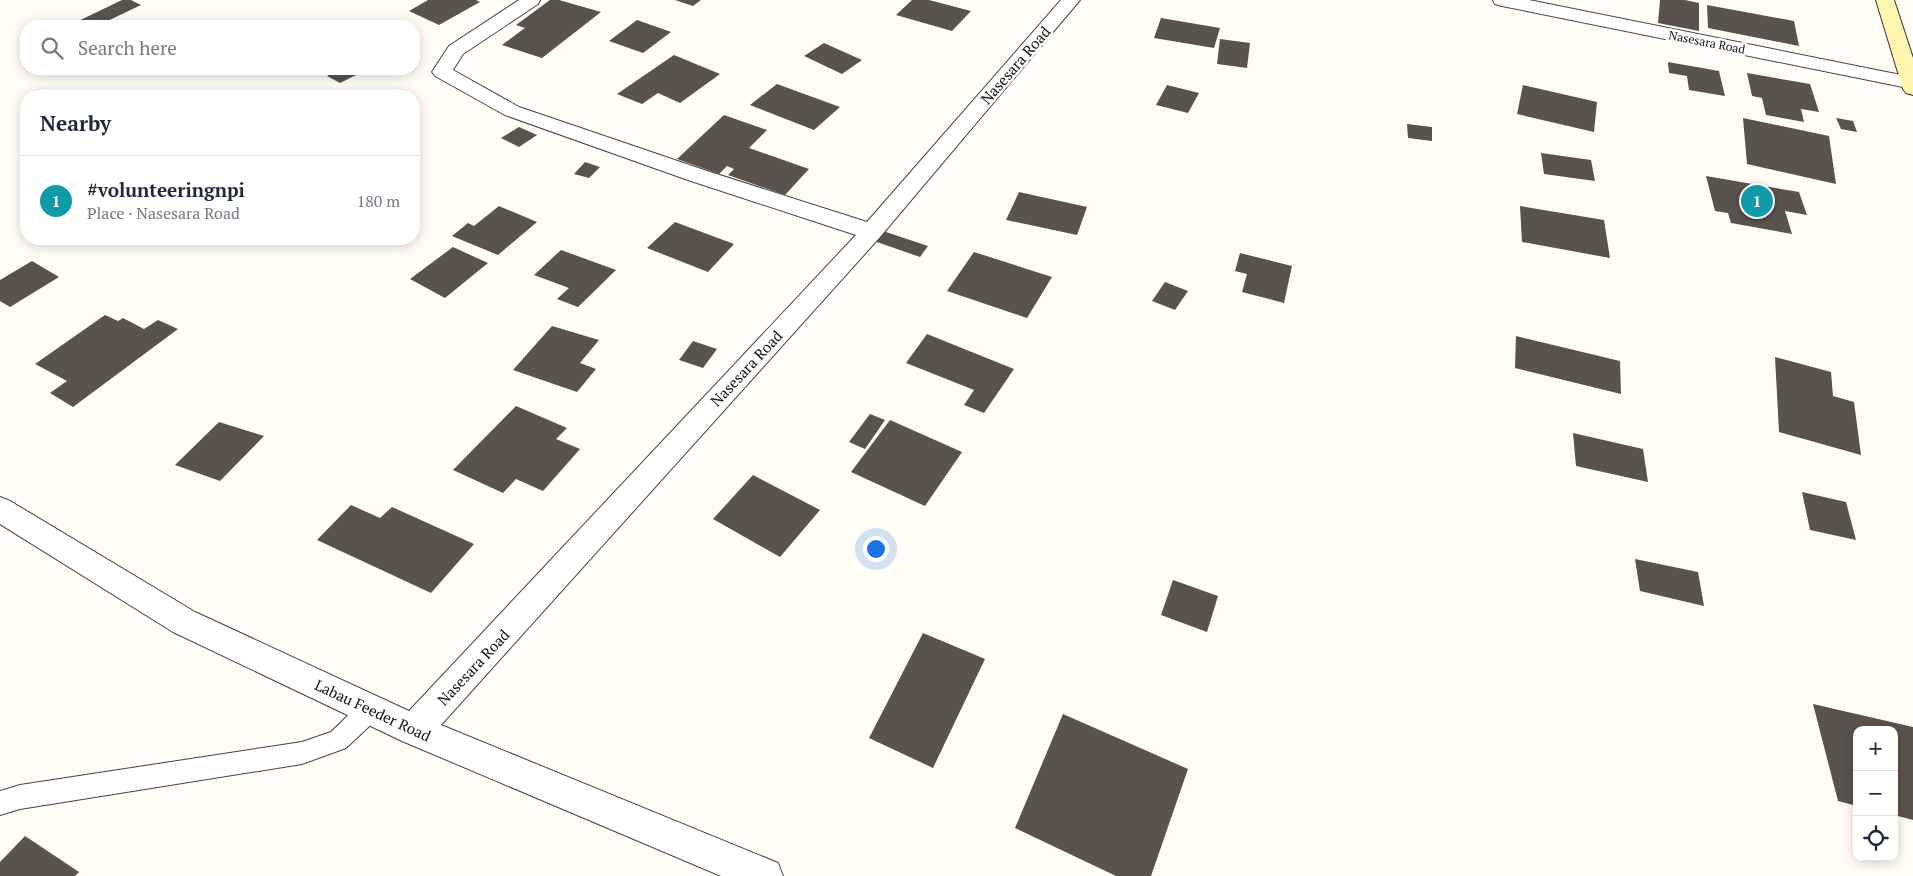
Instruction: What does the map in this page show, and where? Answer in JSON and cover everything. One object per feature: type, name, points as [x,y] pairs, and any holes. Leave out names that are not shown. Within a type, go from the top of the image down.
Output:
[{"type":"street","points":[[531,0],[456,50],[442,72],[512,111],[696,175],[872,232]]},
{"type":"street","name":"Nasesara Road","points":[[414,730],[872,232],[1072,0]]},
{"type":"street","name":"Nasesara Road","points":[[1502,0],[1912,86]]},
{"type":"street","points":[[1885,0],[1912,86]]},
{"type":"street","name":"Labau Feeder Road","points":[[0,509],[184,622],[414,730],[765,876]]},
{"type":"lane","points":[[0,803],[20,797],[302,752],[338,740],[370,710]]},
{"type":"building","points":[[122,0],[131,0],[141,5],[110,20],[80,20]]},
{"type":"building","points":[[428,0],[476,0],[480,2],[439,25],[409,11]]},
{"type":"building","points":[[550,0],[559,0],[601,12],[542,58],[502,45],[525,28],[516,25]]},
{"type":"building","points":[[675,0],[701,0],[693,6]]},
{"type":"building","points":[[912,0],[929,0],[971,11],[952,31],[896,15]]},
{"type":"building","points":[[1660,0],[1685,0],[1699,3],[1699,31],[1658,23]]},
{"type":"building","points":[[1707,5],[1794,21],[1799,46],[1708,28]]},
{"type":"building","points":[[1161,18],[1220,28],[1214,48],[1154,38]]},
{"type":"building","points":[[637,20],[671,32],[643,53],[609,41]]},
{"type":"building","points":[[1220,39],[1250,43],[1247,68],[1217,64]]},
{"type":"building","points":[[824,43],[862,60],[842,74],[804,56]]},
{"type":"building","points":[[674,55],[720,74],[680,103],[658,93],[642,104],[617,94]]},
{"type":"building","points":[[1668,62],[1719,71],[1725,96],[1689,90],[1687,76],[1669,73]]},
{"type":"building","points":[[1747,73],[1810,84],[1819,112],[1801,109],[1804,122],[1766,115],[1762,98],[1752,96]]},
{"type":"building","points":[[329,75],[356,75],[340,83],[327,76]]},
{"type":"building","points":[[777,84],[840,107],[814,130],[750,105]]},
{"type":"building","points":[[1167,85],[1199,93],[1188,113],[1156,105]]},
{"type":"building","points":[[1523,85],[1597,102],[1594,132],[1517,114]]},
{"type":"building","points":[[724,115],[767,130],[749,148],[809,169],[785,195],[728,175],[734,169],[727,166],[719,174],[677,159]]},
{"type":"building","points":[[1743,118],[1829,136],[1836,184],[1747,164]]},
{"type":"building","points":[[1836,118],[1853,121],[1857,132],[1841,129]]},
{"type":"building","points":[[1407,124],[1432,127],[1432,141],[1408,138]]},
{"type":"building","points":[[519,127],[537,135],[519,147],[501,138]]},
{"type":"building","points":[[1541,153],[1591,160],[1595,181],[1544,174]]},
{"type":"building","points":[[585,162],[600,167],[589,178],[574,174]]},
{"type":"building","points":[[1706,176],[1799,192],[1807,215],[1785,211],[1792,234],[1731,223],[1728,213],[1715,211]]},
{"type":"building","points":[[1019,192],[1087,207],[1077,235],[1006,220]]},
{"type":"building","points":[[499,206],[537,222],[498,255],[452,236],[468,223],[474,226]]},
{"type":"building","points":[[1520,206],[1604,220],[1610,258],[1522,242]]},
{"type":"building","points":[[675,222],[734,244],[708,272],[647,248]]},
{"type":"building","points":[[883,231],[928,246],[920,257],[874,241]]},
{"type":"building","points":[[453,247],[488,263],[445,298],[410,279]]},
{"type":"building","points":[[561,250],[616,270],[578,307],[557,299],[569,288],[534,275]]},
{"type":"building","points":[[974,252],[1052,277],[1027,318],[947,291]]},
{"type":"building","points":[[1240,253],[1292,266],[1284,303],[1242,292],[1247,274],[1235,271]]},
{"type":"building","points":[[32,261],[59,277],[10,307],[0,301],[0,280]]},
{"type":"building","points":[[1165,282],[1188,291],[1175,310],[1152,301]]},
{"type":"building","points":[[105,315],[118,321],[123,318],[144,329],[158,320],[178,329],[73,407],[50,393],[67,381],[35,364]]},
{"type":"building","points":[[552,326],[599,340],[580,363],[596,369],[577,392],[513,370]]},
{"type":"building","points":[[927,334],[1014,369],[984,413],[964,405],[974,390],[906,363]]},
{"type":"building","points":[[1516,336],[1620,361],[1621,394],[1515,368]]},
{"type":"building","points":[[693,341],[717,349],[703,368],[679,360]]},
{"type":"building","points":[[1775,357],[1831,372],[1833,396],[1854,402],[1861,455],[1779,432]]},
{"type":"building","points":[[516,406],[567,428],[556,439],[580,449],[543,491],[516,479],[503,493],[453,470]]},
{"type":"building","points":[[870,414],[885,420],[865,449],[849,442]]},
{"type":"building","points":[[890,420],[962,452],[925,506],[851,472]]},
{"type":"building","points":[[219,422],[264,436],[220,481],[175,465]]},
{"type":"building","points":[[1573,433],[1643,449],[1648,482],[1576,466]]},
{"type":"building","points":[[753,475],[820,510],[780,557],[713,519]]},
{"type":"building","points":[[1802,492],[1846,502],[1856,540],[1810,530]]},
{"type":"building","points":[[351,505],[380,518],[392,507],[474,544],[431,593],[317,540]]},
{"type":"building","points":[[1635,559],[1698,572],[1704,606],[1640,591]]},
{"type":"building","points":[[1173,580],[1218,596],[1207,632],[1161,615]]},
{"type":"building","points":[[923,633],[985,659],[933,768],[869,738]]},
{"type":"building","points":[[1813,704],[1913,727],[1913,820],[1898,816],[1898,726],[1853,726],[1853,805],[1838,801]]},
{"type":"building","points":[[1063,714],[1188,769],[1151,876],[1116,876],[1015,828]]},
{"type":"building","points":[[25,836],[79,872],[75,876],[0,876],[0,862]]},
{"type":"place","name":"#volunteeringnpi","points":[[1757,201]]}]
